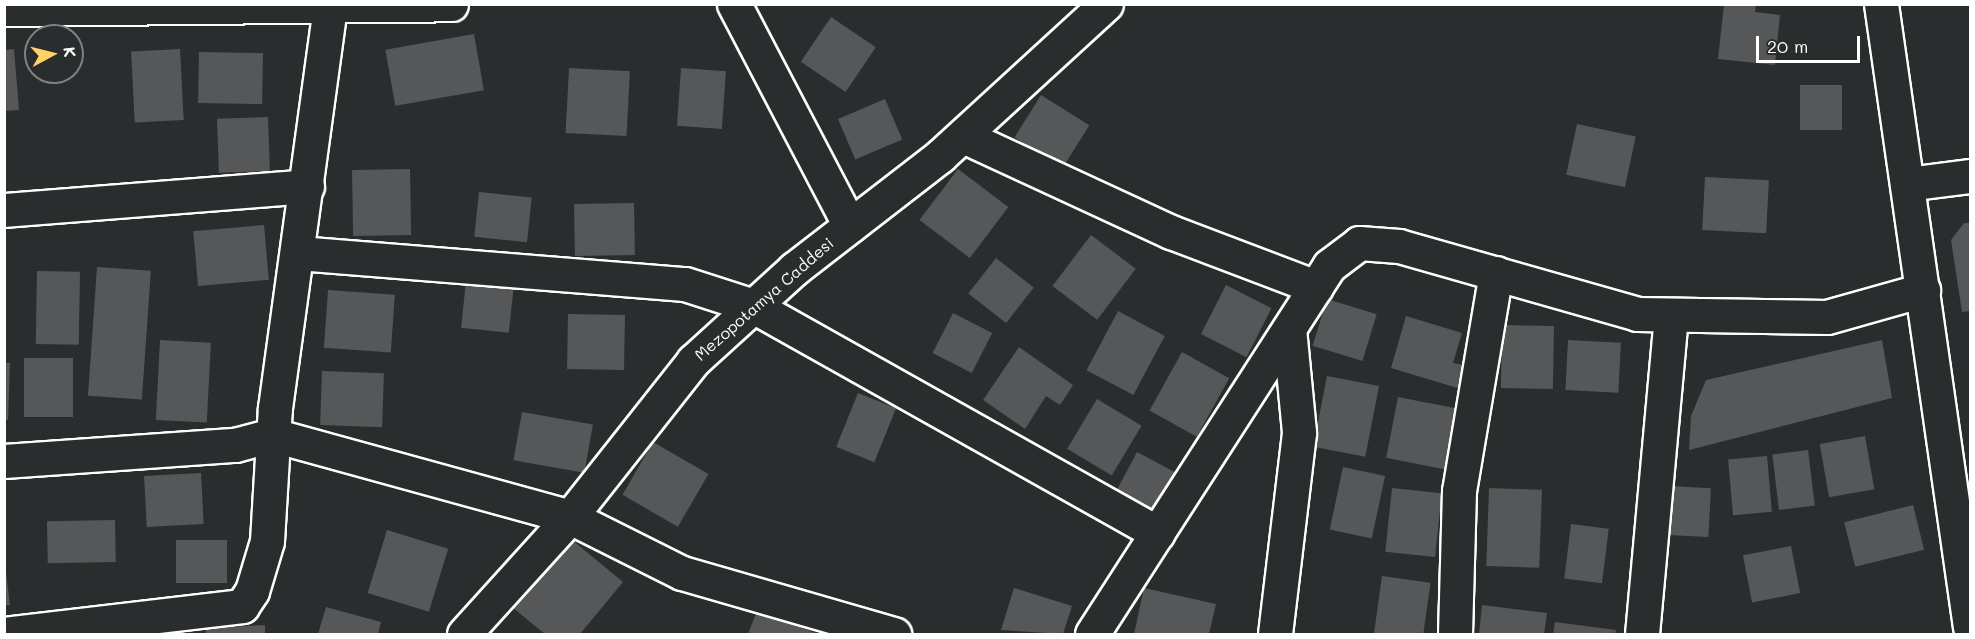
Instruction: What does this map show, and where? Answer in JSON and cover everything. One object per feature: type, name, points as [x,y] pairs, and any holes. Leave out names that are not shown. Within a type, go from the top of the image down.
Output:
[{"type":"street","points":[[4,9],[451,4]]},
{"type":"street","points":[[734,4],[850,226]]},
{"type":"street","name":"Mezopotamya Caddesi","points":[[464,634],[570,517],[693,361],[753,306],[963,136],[1106,4]]},
{"type":"street","points":[[1881,4],[1971,627]]},
{"type":"street","points":[[4,634],[242,606],[267,541],[273,435],[330,6]]},
{"type":"street","points":[[963,136],[1170,232],[1316,287]]},
{"type":"street","points":[[1908,184],[1971,176]]},
{"type":"street","points":[[4,210],[307,186]]},
{"type":"street","points":[[1092,634],[1329,266],[1359,243],[1399,246],[1637,314],[1827,317],[1923,290]]},
{"type":"street","points":[[297,253],[685,284],[753,306],[1158,533]]},
{"type":"street","points":[[1455,634],[1459,491],[1496,273]]},
{"type":"street","points":[[1642,634],[1671,315]]},
{"type":"street","points":[[1275,634],[1299,432],[1289,329]]},
{"type":"street","points":[[4,461],[235,445],[273,435],[570,517],[682,573],[894,634]]},
{"type":"building","points":[[1724,4],[1756,4],[1755,12],[1780,15],[1775,65],[1718,59]]},
{"type":"building","points":[[831,17],[876,47],[846,92],[801,62]]},
{"type":"building","points":[[474,34],[484,90],[395,106],[385,50]]},
{"type":"building","points":[[14,49],[19,110],[4,111],[4,50]]},
{"type":"building","points":[[180,49],[184,120],[135,122],[131,52]]},
{"type":"building","points":[[199,52],[263,53],[262,104],[198,103]]},
{"type":"building","points":[[569,68],[630,71],[627,136],[566,133]]},
{"type":"building","points":[[681,68],[726,71],[722,129],[677,126]]},
{"type":"building","points":[[1800,85],[1842,85],[1842,130],[1800,130]]},
{"type":"building","points":[[1041,95],[1089,125],[1063,168],[1015,137]]},
{"type":"building","points":[[885,99],[902,140],[855,159],[838,119]]},
{"type":"building","points":[[268,117],[270,171],[219,173],[217,119]]},
{"type":"building","points":[[1577,124],[1636,136],[1625,187],[1566,175]]},
{"type":"building","points":[[410,169],[411,235],[353,236],[352,170]]},
{"type":"building","points":[[958,169],[1008,207],[970,258],[919,220]]},
{"type":"building","points":[[1705,177],[1769,180],[1766,233],[1702,230]]},
{"type":"building","points":[[479,192],[532,198],[527,242],[474,237]]},
{"type":"building","points":[[634,203],[635,255],[575,256],[574,204]]},
{"type":"building","points":[[1964,223],[1970,223],[1970,311],[1962,312],[1951,240]]},
{"type":"building","points":[[264,225],[269,280],[198,286],[193,231]]},
{"type":"building","points":[[1091,235],[1136,269],[1097,320],[1052,286]]},
{"type":"building","points":[[996,258],[1034,288],[1006,323],[968,293]]},
{"type":"building","points":[[97,267],[151,271],[142,399],[88,396]]},
{"type":"building","points":[[37,271],[80,272],[79,345],[36,344]]},
{"type":"building","points":[[466,281],[514,286],[509,333],[461,328]]},
{"type":"building","points":[[1226,285],[1271,308],[1246,357],[1201,334]]},
{"type":"building","points":[[328,290],[395,295],[391,353],[324,348]]},
{"type":"building","points":[[1327,299],[1377,314],[1362,361],[1313,346]]},
{"type":"building","points":[[1118,311],[1165,336],[1133,395],[1087,370]]},
{"type":"building","points":[[953,313],[992,333],[972,373],[933,353]]},
{"type":"building","points":[[568,314],[625,315],[624,370],[567,369]]},
{"type":"building","points":[[1406,316],[1462,333],[1453,363],[1467,366],[1461,389],[1391,368]]},
{"type":"building","points":[[1502,325],[1554,326],[1553,389],[1501,388]]},
{"type":"building","points":[[160,340],[211,343],[207,423],[156,420]]},
{"type":"building","points":[[1568,340],[1621,343],[1618,393],[1565,390]]},
{"type":"building","points":[[1882,340],[1892,398],[1689,450],[1691,416],[1706,380]]},
{"type":"building","points":[[1019,347],[1073,385],[1060,405],[1046,396],[1025,429],[983,400]]},
{"type":"building","points":[[1182,352],[1229,378],[1197,437],[1150,411]]},
{"type":"building","points":[[24,358],[73,358],[73,417],[24,417]]},
{"type":"building","points":[[4,363],[10,363],[8,420],[4,420]]},
{"type":"building","points":[[322,371],[384,373],[382,427],[320,425]]},
{"type":"building","points":[[1327,376],[1379,386],[1365,457],[1313,447]]},
{"type":"building","points":[[858,393],[896,408],[874,462],[836,447]]},
{"type":"building","points":[[1398,397],[1460,409],[1448,470],[1386,458]]},
{"type":"building","points":[[1097,399],[1142,426],[1112,475],[1067,449]]},
{"type":"building","points":[[522,412],[593,425],[584,473],[513,460]]},
{"type":"building","points":[[1865,436],[1874,489],[1829,497],[1820,444]]},
{"type":"building","points":[[653,442],[708,474],[678,527],[622,495]]},
{"type":"building","points":[[1808,450],[1815,506],[1779,510],[1772,454]]},
{"type":"building","points":[[1137,452],[1175,472],[1155,510],[1117,490]]},
{"type":"building","points":[[1767,456],[1772,512],[1733,515],[1728,459]]},
{"type":"building","points":[[1343,467],[1385,476],[1372,539],[1330,530]]},
{"type":"building","points":[[201,473],[204,524],[147,527],[144,476]]},
{"type":"building","points":[[1670,486],[1711,488],[1708,537],[1667,535]]},
{"type":"building","points":[[1392,488],[1442,493],[1435,557],[1385,552]]},
{"type":"building","points":[[1489,488],[1542,490],[1539,568],[1486,566]]},
{"type":"building","points":[[1913,505],[1924,550],[1855,567],[1844,522]]},
{"type":"building","points":[[115,520],[116,562],[48,563],[47,521]]},
{"type":"building","points":[[1571,524],[1609,529],[1602,583],[1564,579]]},
{"type":"building","points":[[387,530],[448,549],[429,612],[368,593]]},
{"type":"building","points":[[571,539],[623,582],[580,634],[545,634],[513,608]]},
{"type":"building","points":[[176,540],[227,540],[227,583],[176,583]]},
{"type":"building","points":[[1791,546],[1800,593],[1752,602],[1743,555]]},
{"type":"building","points":[[4,556],[10,605],[4,605]]},
{"type":"building","points":[[1382,576],[1431,583],[1423,634],[1374,633]]},
{"type":"building","points":[[1014,588],[1072,606],[1063,634],[1001,630]]},
{"type":"building","points":[[1144,588],[1216,604],[1209,634],[1134,634]]},
{"type":"building","points":[[1482,605],[1547,613],[1544,634],[1479,634]]},
{"type":"building","points":[[326,607],[381,622],[378,634],[318,634]]},
{"type":"building","points":[[757,611],[818,634],[748,634]]},
{"type":"building","points":[[1555,622],[1616,630],[1615,634],[1553,634]]},
{"type":"building","points":[[265,625],[265,634],[206,634],[206,628]]}]
